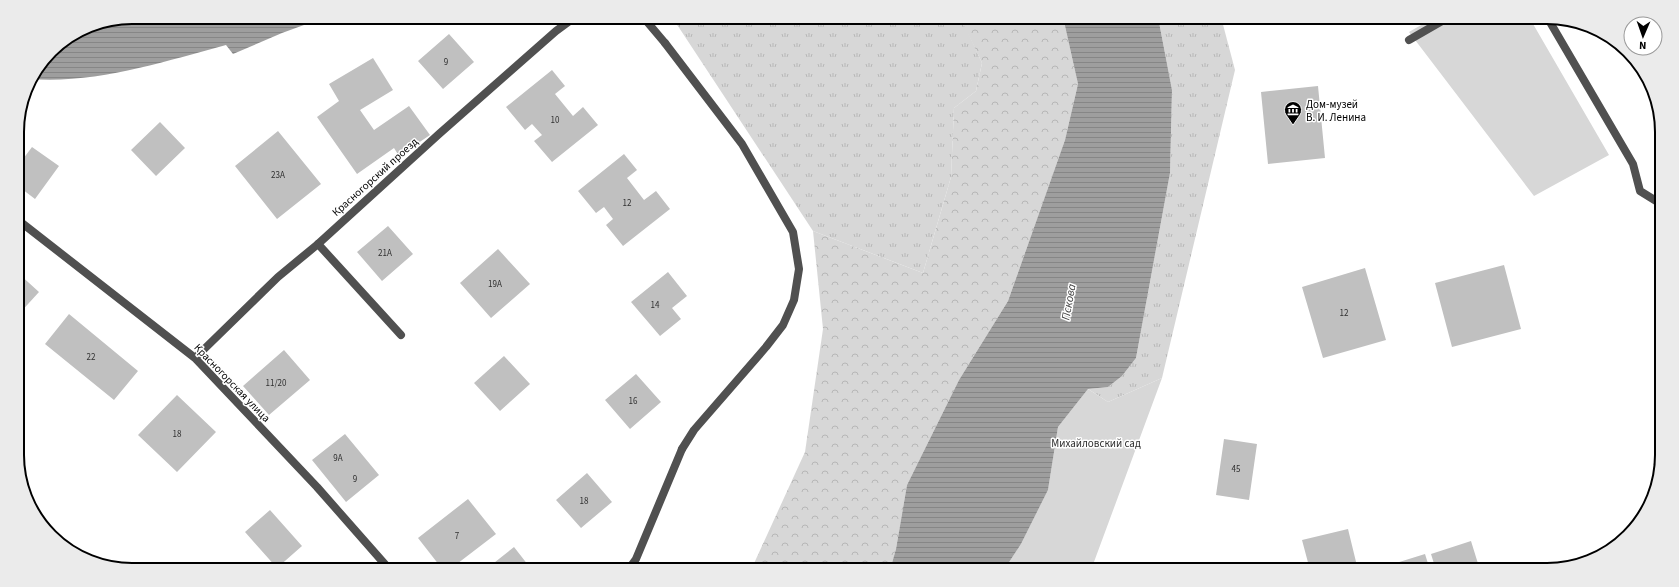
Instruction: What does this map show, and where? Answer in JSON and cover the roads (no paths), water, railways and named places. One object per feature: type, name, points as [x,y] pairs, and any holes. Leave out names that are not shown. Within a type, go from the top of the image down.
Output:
[{"type":"street","name":"Красногорский проезд","points":[[195,358],[278,277],[318,244],[439,134],[566,24]]},
{"type":"street","points":[[633,563],[682,449],[694,430],[766,347],[783,325],[794,300],[799,269],[793,232],[742,144],[649,24]]},
{"type":"street","points":[[1409,40],[1437,24]]},
{"type":"street","points":[[1551,24],[1633,164],[1640,191],[1655,200]]},
{"type":"street","name":"Красногорская улица","points":[[24,225],[195,358],[317,487],[384,563]]},
{"type":"street","points":[[318,244],[401,335]]},
{"type":"water","points":[[125,24],[307,24],[233,54],[226,45],[154,65],[105,75],[55,80],[38,79],[51,61],[72,42],[91,32],[111,26]]},
{"type":"water","name":"Пскова","points":[[1065,24],[1159,24],[1172,90],[1170,173],[1136,358],[1122,376],[1108,387],[1088,389],[1058,427],[1048,490],[1021,544],[1009,563],[892,563],[896,549],[907,485],[959,380],[1008,301],[1065,140],[1078,84]]},
{"type":"place","name":"Дом-музей В. И. Ленина","points":[[1293,125]]},
{"type":"park label","name":"Михайловский сад","points":[[1096,443]]}]
